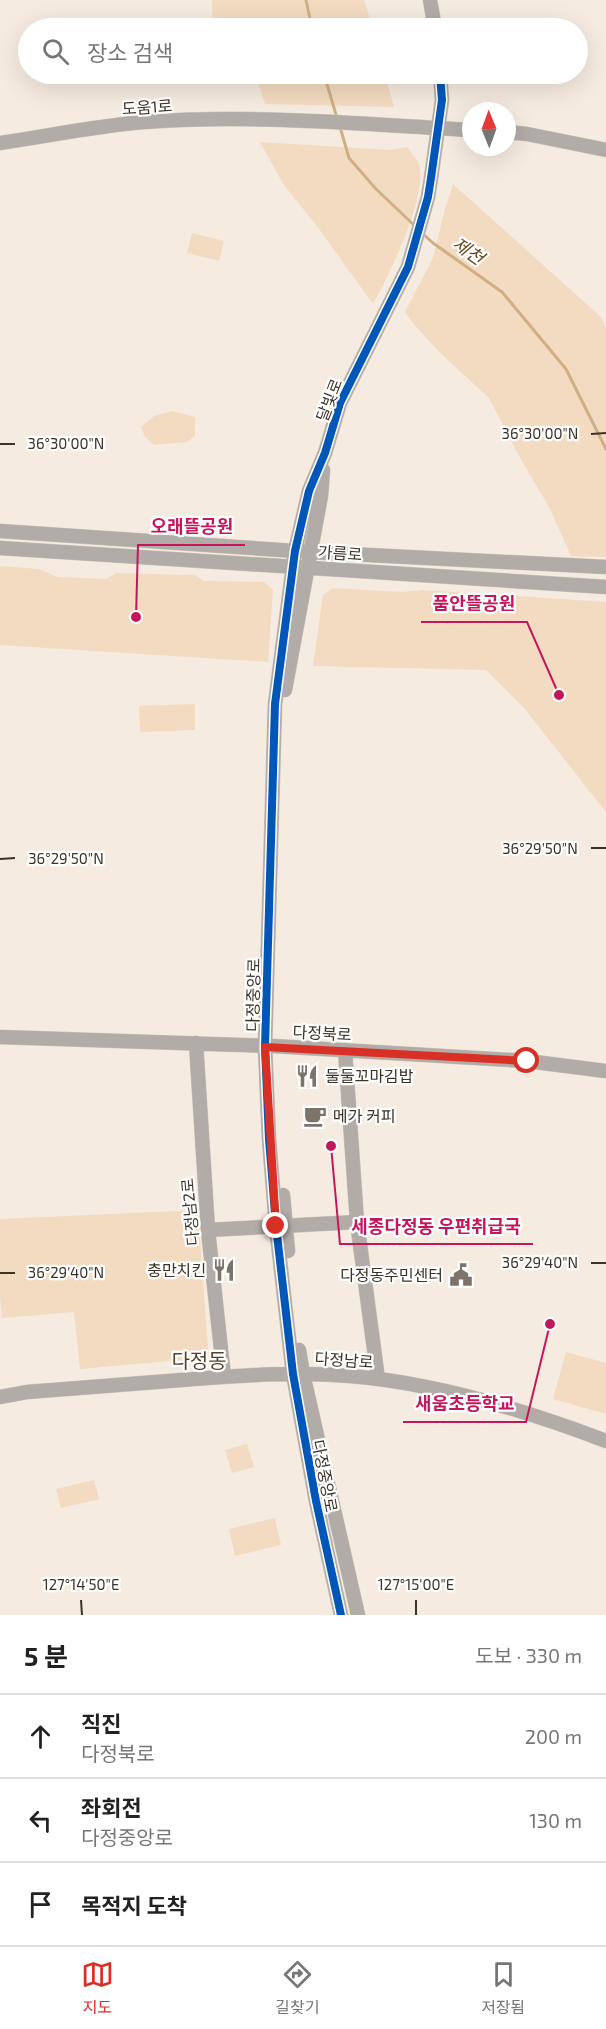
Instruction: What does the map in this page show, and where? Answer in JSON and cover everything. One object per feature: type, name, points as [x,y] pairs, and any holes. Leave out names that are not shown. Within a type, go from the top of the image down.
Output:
[{"type":"street","points":[[430,0],[433,18]]},
{"type":"street","points":[[441,84],[442,100],[439,128],[462,129]]},
{"type":"street","name":"도움1로","points":[[0,143],[97,127],[146,122],[237,119],[439,128]]},
{"type":"street","name":"달빛로","points":[[295,551],[309,491],[325,453],[340,403],[408,267],[428,197],[439,128]]},
{"type":"street","points":[[516,133],[606,150]]},
{"type":"street","name":"다정중앙로","points":[[269,1047],[283,702],[321,496],[325,453]]},
{"type":"street","name":"가름로","points":[[0,531],[310,552],[602,567]]},
{"type":"street","name":"가름로","points":[[0,548],[606,587]]},
{"type":"street","name":"다정중앙로","points":[[295,551],[275,704],[269,1047],[280,1226],[298,1374],[316,1502],[341,1615]]},
{"type":"street","name":"다정북로","points":[[0,1037],[345,1050],[527,1061],[606,1071]]},
{"type":"street","name":"다정남2로","points":[[196,1043],[208,1230],[224,1377]]},
{"type":"street","points":[[345,1050],[357,1222],[378,1379]]},
{"type":"street","points":[[208,1230],[357,1222]]},
{"type":"street","name":"다정중앙로","points":[[298,1374],[357,1615]]},
{"type":"street","name":"다정남로","points":[[0,1397],[27,1392],[224,1377],[298,1374],[350,1376],[464,1395],[528,1413],[606,1441]]},
{"type":"shaded area","points":[[212,0],[364,0],[370,18],[213,18]]},
{"type":"shaded area","points":[[258,84],[388,84],[394,107],[265,104]]},
{"type":"shaded area","points":[[260,142],[389,150],[407,147],[418,162],[419,193],[413,213],[397,255],[373,304],[317,226],[283,184]]},
{"type":"shaded area","points":[[453,184],[601,317],[606,328],[606,557],[571,556],[549,507],[489,398],[439,352],[405,312],[433,258]]},
{"type":"shaded area","points":[[192,233],[224,241],[219,261],[187,253]]},
{"type":"shaded area","points":[[172,411],[195,417],[195,436],[187,442],[154,445],[145,437],[141,427],[154,416]]},
{"type":"shaded area","points":[[0,566],[39,569],[58,577],[106,579],[117,573],[195,575],[204,581],[264,582],[273,590],[268,662],[0,645]]},
{"type":"shaded area","points":[[333,588],[402,592],[423,590],[606,602],[606,812],[524,708],[486,670],[313,666],[323,595]]},
{"type":"shaded area","points":[[195,704],[195,730],[140,732],[139,706]]},
{"type":"shaded area","points":[[198,1210],[208,1350],[202,1358],[80,1369],[74,1312],[2,1318],[0,1219]]},
{"type":"shaded area","points":[[566,1352],[606,1363],[606,1414],[553,1399]]},
{"type":"shaded area","points":[[247,1444],[254,1467],[232,1473],[225,1450]]},
{"type":"shaded area","points":[[94,1480],[99,1499],[61,1508],[56,1489]]},
{"type":"shaded area","points":[[275,1518],[281,1545],[235,1556],[229,1529]]},
{"type":"waterway","name":"제천","points":[[306,0],[310,18]]},
{"type":"waterway","name":"제천","points":[[327,84],[337,118]]},
{"type":"waterway","name":"제천","points":[[340,127],[349,158],[376,189],[416,227]]},
{"type":"waterway","name":"제천","points":[[423,234],[502,292],[566,369],[606,449]]},
{"type":"cycle path","points":[[341,1615],[316,1501],[293,1374],[276,1226],[269,1139],[265,1047],[275,704],[295,551],[309,491],[325,453],[340,403],[408,267],[428,197],[442,100],[441,84]]},
{"type":"place","name":"오래뜰공원","points":[[136,617]]},
{"type":"place","name":"품안뜰공원","points":[[559,695]]},
{"type":"place","name":"둘둘꼬마김밥","points":[[307,1076]]},
{"type":"place","name":"메가 커피","points":[[315,1116]]},
{"type":"place","name":"세종다정동 우편취급국","points":[[331,1146]]},
{"type":"place","name":"충만치킨","points":[[224,1270]]},
{"type":"place","name":"다정동주민센터","points":[[461,1275]]},
{"type":"place","name":"새움초등학교","points":[[550,1324]]},
{"type":"district","name":"다정동","points":[[199,1361]]},
{"type":"route","points":[[276,1226],[265,1047],[527,1061]]}]
